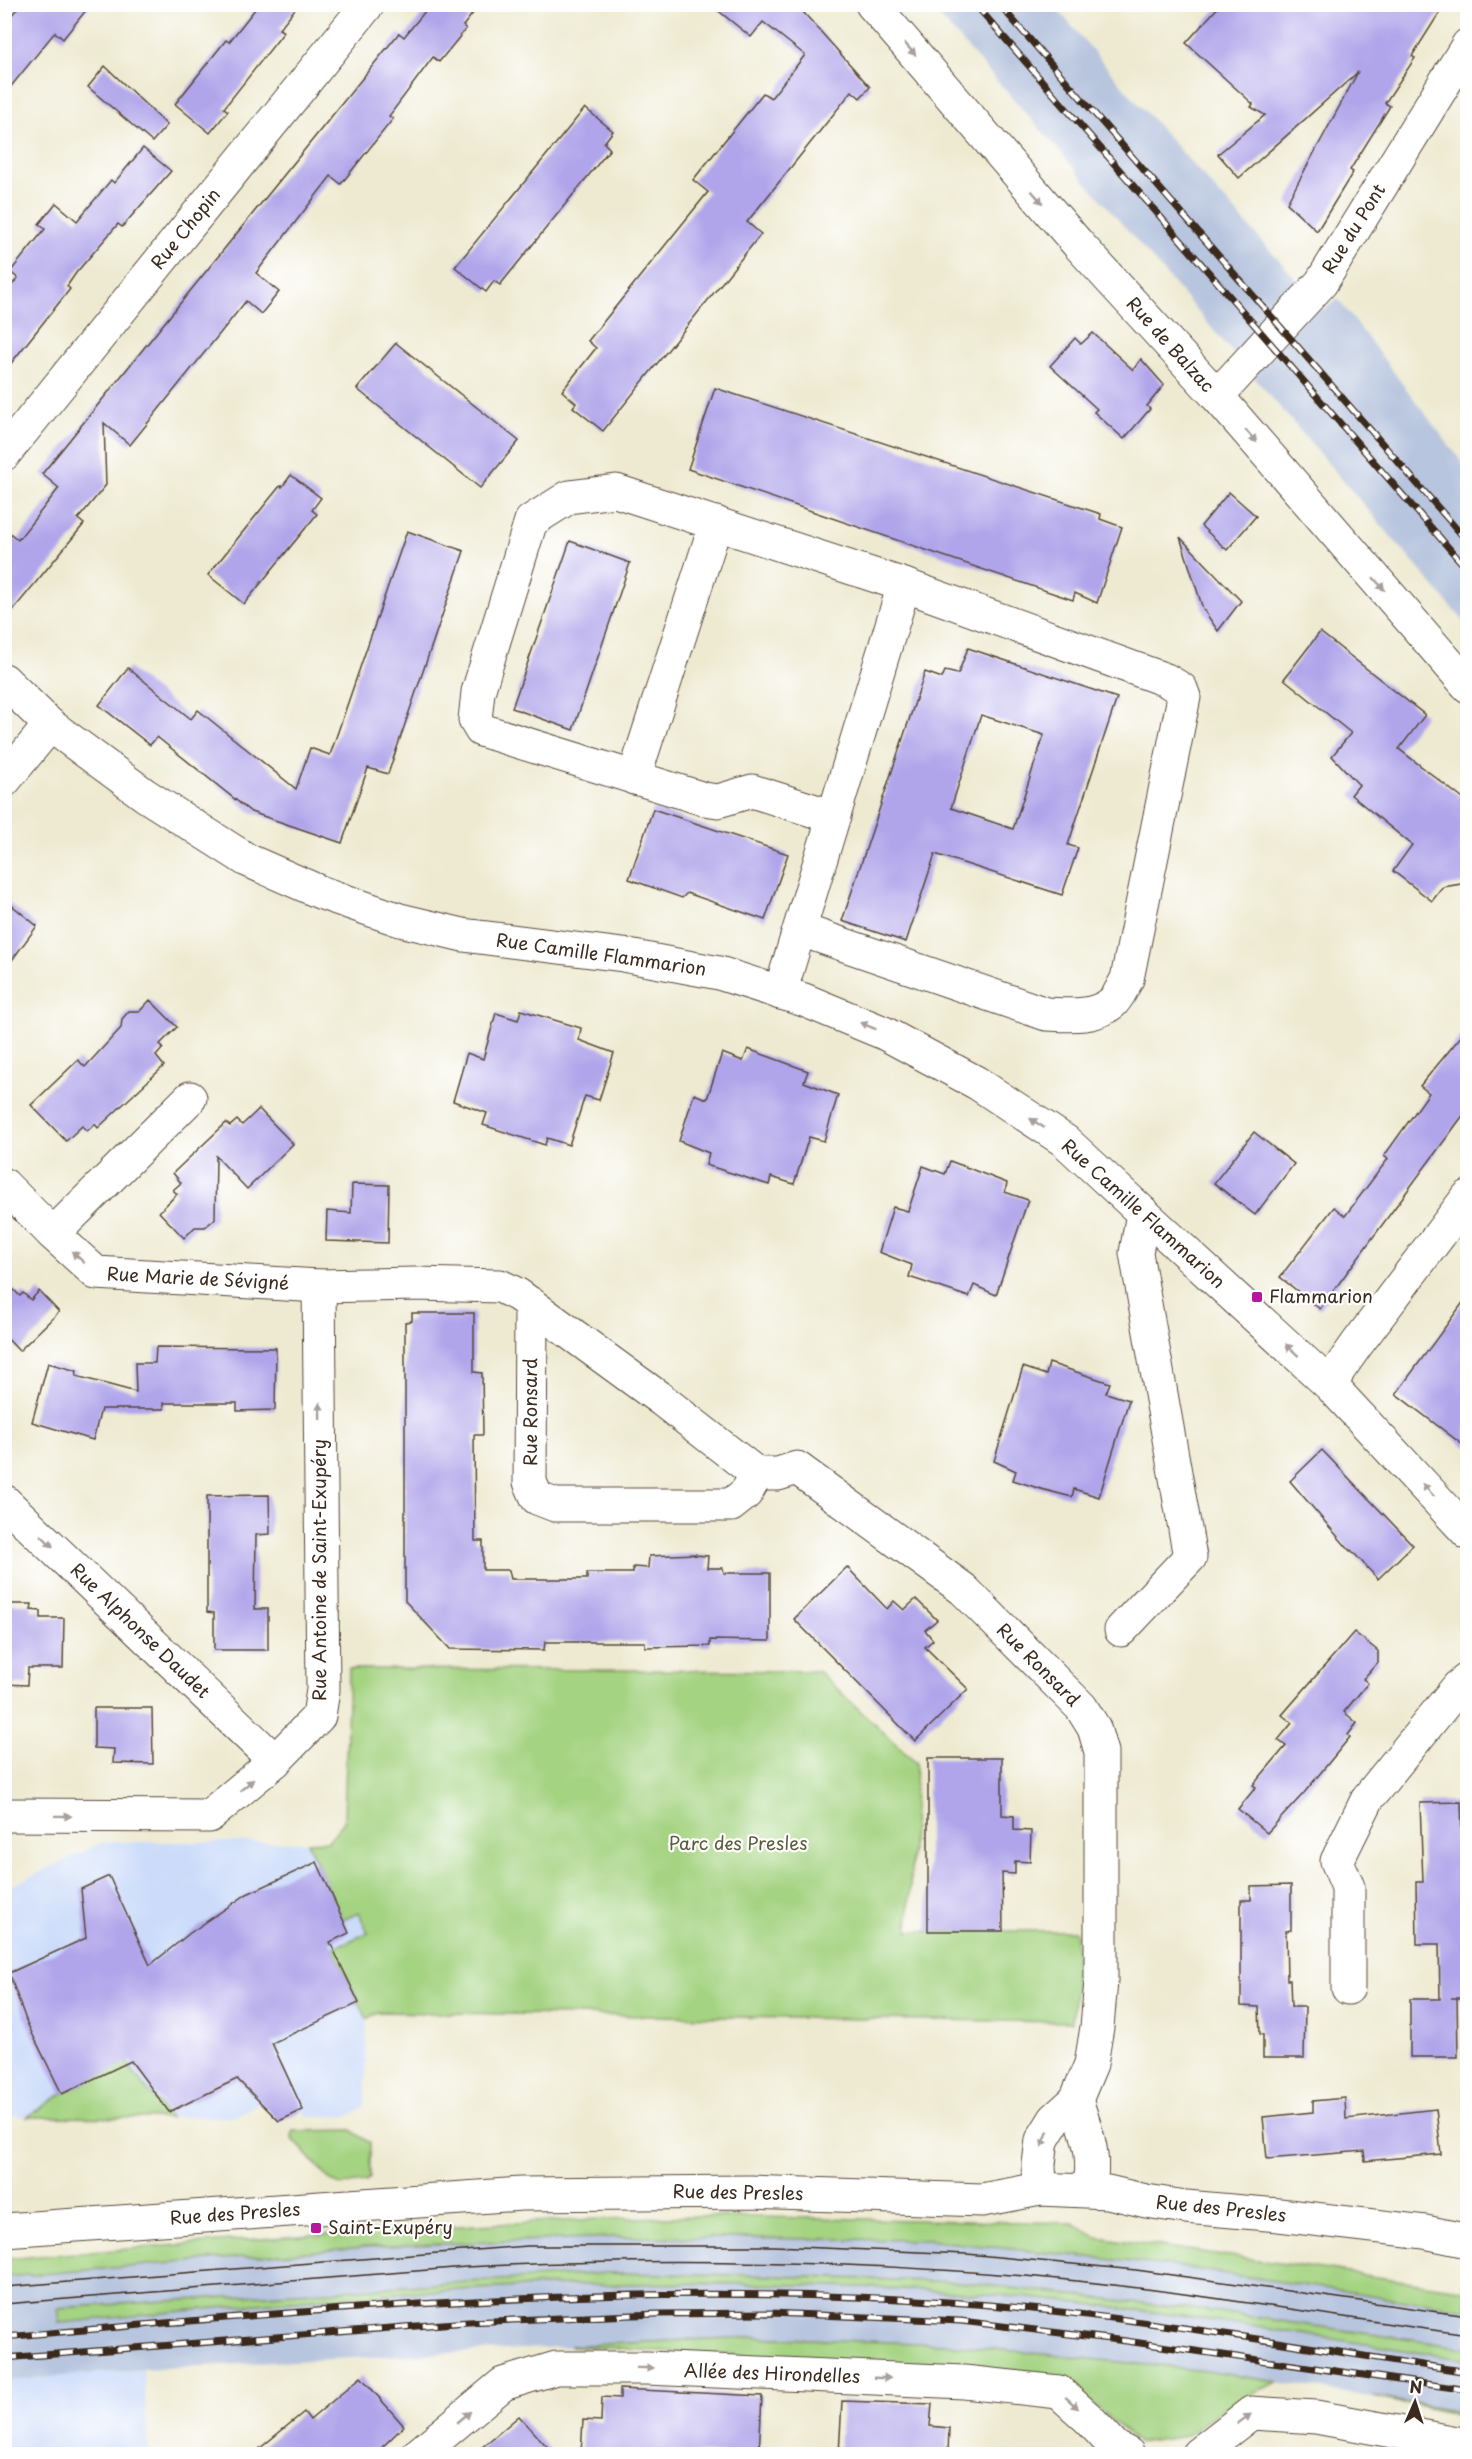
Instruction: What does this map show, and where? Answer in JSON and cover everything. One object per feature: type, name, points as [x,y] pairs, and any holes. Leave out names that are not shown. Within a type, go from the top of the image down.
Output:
[{"type":"street","name":"Rue Chopin","points":[[4,454],[368,4]]},
{"type":"street","name":"Rue de Balzac","points":[[872,4],[1078,244],[1217,396],[1467,686]]},
{"type":"street","name":"Rue du Pont","points":[[1217,396],[1321,283],[1467,45]]},
{"type":"street","points":[[801,930],[1047,1014],[1070,1015],[1094,1012],[1113,1003],[1127,979],[1184,697],[1181,689],[1166,680],[904,585],[616,491],[569,497],[531,520],[478,692],[475,720],[481,730],[704,799],[718,801],[752,791],[834,817]]},
{"type":"street","points":[[634,778],[716,523]]},
{"type":"street","points":[[780,993],[904,585]]},
{"type":"street","name":"Rue Camille Flammarion","points":[[4,680],[50,725],[145,795],[247,860],[322,893],[400,920],[463,935],[623,955],[719,973],[780,993],[884,1033],[977,1083],[1065,1141],[1332,1387],[1467,1533]]},
{"type":"street","points":[[4,781],[50,725]]},
{"type":"street","points":[[53,1234],[190,1098]]},
{"type":"street","name":"Rue Marie de Sévigné","points":[[4,1185],[96,1273],[319,1286]]},
{"type":"street","points":[[1332,1387],[1344,1362],[1467,1197]]},
{"type":"street","points":[[1121,1630],[1190,1557],[1136,1253],[1143,1213]]},
{"type":"street","points":[[319,1286],[416,1284],[500,1287],[518,1294],[757,1474]]},
{"type":"street","name":"Rue Antoine de Saint-Exupéry","points":[[4,1815],[209,1816],[275,1761],[319,1716],[323,1690],[319,1286]]},
{"type":"street","name":"Rue Ronsard","points":[[531,1304],[530,1482],[537,1498],[555,1505],[730,1505],[746,1493],[757,1474],[778,1474],[797,1468],[963,1589],[1081,1707],[1094,1728],[1101,1752],[1101,1981],[1091,2064],[1076,2100],[1055,2119],[1042,2140],[1039,2164],[1040,2188]]},
{"type":"street","name":"Rue Alphonse Daudet","points":[[4,1500],[275,1761]]},
{"type":"street","points":[[1348,1988],[1348,1887],[1337,1861],[1368,1798],[1458,1687],[1467,1679]]},
{"type":"street","points":[[1076,2100],[1093,2157],[1093,2174],[1088,2190]]},
{"type":"street","name":"Rue des Presles","points":[[4,2230],[521,2194],[750,2192],[982,2200],[1040,2188],[1108,2192],[1186,2207],[1425,2232],[1467,2241]]},
{"type":"street","name":"Allée des Hirondelles","points":[[419,2454],[503,2384],[556,2368],[646,2368],[963,2382],[1059,2392],[1090,2420],[1114,2447],[1128,2454]]},
{"type":"street","points":[[1198,2454],[1251,2413],[1316,2417],[1467,2445]]},
{"type":"shaded area","points":[[929,5],[1054,5],[1133,98],[1324,310],[1338,299],[1467,469],[1467,625],[1050,140]]},
{"type":"shaded area","points":[[103,1842],[307,1842],[343,1920],[359,1912],[368,1933],[333,1948],[367,2019],[365,2106],[349,2116],[307,2117],[303,2110],[279,2121],[259,2102],[234,2117],[5,2116],[5,1889]]},
{"type":"shaded area","points":[[700,2216],[1073,2223],[1097,2237],[1467,2290],[1467,2412],[1206,2371],[946,2344],[750,2337],[143,2369],[5,2381],[5,2259],[348,2231],[585,2219]]},
{"type":"shaded area","points":[[143,2369],[149,2454],[5,2454],[5,2381]]},
{"type":"green space","name":"Parc des Presles","points":[[349,1669],[818,1671],[916,1763],[908,1931],[1074,1931],[1076,1934],[1075,1989],[1072,2022],[377,2012],[367,2019],[333,1948],[368,1933],[359,1913],[343,1920],[307,1842],[328,1841],[344,1822]]},
{"type":"green space","points":[[127,2061],[170,2118],[27,2117],[62,2094]]},
{"type":"green space","points":[[351,2130],[370,2143],[370,2178],[365,2182],[341,2185],[331,2181],[292,2138],[293,2131]]},
{"type":"green space","points":[[700,2216],[1073,2223],[1097,2237],[1467,2290],[1467,2309],[1180,2267],[929,2240],[614,2237],[365,2247],[5,2277],[5,2259],[439,2227]]},
{"type":"green space","points":[[609,2273],[959,2282],[1219,2312],[1467,2348],[1467,2360],[1114,2307],[996,2295],[833,2286],[670,2284],[506,2288],[308,2300],[60,2323],[58,2308]]},
{"type":"green space","points":[[750,2337],[946,2344],[1206,2371],[1277,2382],[1221,2410],[1186,2436],[1138,2443],[1077,2390],[1034,2372],[569,2346]]},
{"type":"green space","points":[[1373,2397],[1467,2413],[1467,2416]]},
{"type":"building","points":[[21,4],[91,4],[63,39],[55,32],[4,95],[4,24]]},
{"type":"building","points":[[259,4],[299,4],[279,29],[284,32],[224,108],[228,111],[210,133],[175,104],[226,40],[229,42]]},
{"type":"building","points":[[431,4],[480,4],[463,26],[466,29],[439,62],[433,57],[389,116],[393,119],[341,184],[331,176],[256,273],[279,292],[261,314],[246,301],[130,445],[104,423],[106,485],[78,519],[84,524],[4,621],[4,528],[18,540],[59,488],[42,474],[399,33],[404,37]]},
{"type":"building","points":[[710,4],[796,4],[870,87],[860,98],[852,91],[747,222],[761,234],[603,431],[573,407],[576,403],[562,391],[596,348],[588,341],[708,192],[693,180],[763,93],[771,98],[805,55],[763,22],[751,37]]},
{"type":"building","points":[[1221,4],[1445,4],[1412,56],[1415,58],[1385,103],[1390,106],[1350,170],[1353,172],[1317,231],[1287,203],[1358,72],[1239,178],[1218,154],[1265,115],[1251,107],[1253,104],[1186,43]]},
{"type":"building","points":[[105,66],[167,125],[152,142],[88,87]]},
{"type":"building","points":[[585,108],[613,131],[604,143],[610,149],[500,285],[494,281],[486,292],[455,267]]},
{"type":"building","points":[[143,148],[171,171],[122,227],[118,224],[76,273],[67,286],[70,289],[4,372],[5,293],[18,278],[10,272],[45,229],[39,224],[56,203],[77,221],[111,180],[114,183]]},
{"type":"building","points":[[1093,333],[1133,370],[1141,359],[1164,385],[1147,406],[1150,409],[1124,439],[1094,412],[1097,409],[1050,366],[1075,338],[1081,344]]},
{"type":"building","points":[[396,343],[519,441],[480,488],[357,389]]},
{"type":"building","points":[[715,388],[1101,514],[1100,519],[1122,527],[1097,603],[1075,593],[1073,600],[688,469]]},
{"type":"building","points":[[291,475],[321,498],[312,510],[317,514],[244,604],[208,575]]},
{"type":"building","points":[[1229,492],[1256,516],[1227,550],[1201,526]]},
{"type":"building","points":[[407,531],[464,551],[388,774],[368,768],[342,843],[251,812],[157,737],[150,745],[99,705],[128,668],[191,719],[198,710],[296,789],[310,748],[330,755]]},
{"type":"building","points":[[1180,537],[1241,601],[1218,631],[1203,609]]},
{"type":"building","points":[[570,541],[630,563],[573,730],[512,708]]},
{"type":"building","points":[[1320,632],[1425,715],[1399,749],[1467,802],[1467,883],[1443,887],[1432,901],[1393,871],[1412,845],[1351,795],[1359,785],[1332,756],[1351,733],[1284,679]]},
{"type":"building","points":[[968,648],[1117,698],[1068,845],[1078,848],[1062,895],[935,854],[906,942],[842,921],[925,672],[942,678],[945,671],[958,674]],"holes":[[[981,715],[1044,735],[1013,829],[951,808]]]},
{"type":"building","points":[[653,809],[788,854],[765,920],[687,893],[682,898],[629,879]]},
{"type":"building","points":[[4,899],[37,926],[4,971]]},
{"type":"building","points":[[150,1000],[177,1027],[160,1044],[163,1048],[156,1056],[164,1066],[98,1128],[95,1124],[87,1131],[82,1126],[66,1141],[31,1105],[78,1060],[85,1067],[121,1028],[122,1019],[129,1011],[140,1011]]},
{"type":"building","points":[[521,1010],[581,1028],[579,1040],[614,1053],[599,1100],[585,1096],[569,1145],[547,1138],[545,1145],[483,1125],[487,1113],[453,1101],[467,1053],[483,1059],[496,1013],[518,1020]]},
{"type":"building","points":[[1467,1029],[1467,1110],[1320,1309],[1280,1277],[1334,1207],[1345,1216],[1388,1159],[1384,1156],[1429,1093],[1420,1086]]},
{"type":"building","points":[[748,1049],[808,1071],[804,1082],[838,1095],[824,1141],[809,1137],[794,1184],[771,1177],[769,1185],[706,1165],[709,1153],[679,1141],[694,1094],[707,1099],[722,1053],[743,1061]]},
{"type":"building","points":[[259,1109],[293,1144],[247,1189],[216,1156],[215,1219],[205,1227],[195,1227],[184,1238],[159,1212],[177,1194],[173,1190],[181,1183],[173,1173],[226,1123],[230,1126],[237,1120],[242,1125]]},
{"type":"building","points":[[1254,1132],[1294,1164],[1255,1215],[1214,1183]]},
{"type":"building","points":[[950,1161],[1007,1183],[1005,1192],[1028,1200],[996,1295],[974,1285],[969,1297],[909,1277],[912,1265],[879,1252],[893,1207],[908,1211],[923,1166],[945,1174]]},
{"type":"building","points":[[352,1184],[389,1185],[388,1243],[326,1241],[327,1211],[351,1213]]},
{"type":"building","points":[[4,1280],[20,1296],[23,1293],[31,1300],[39,1291],[59,1312],[19,1351],[4,1335]]},
{"type":"building","points":[[1467,1297],[1467,1448],[1396,1394]]},
{"type":"building","points":[[412,1313],[474,1313],[474,1372],[482,1373],[483,1435],[474,1435],[475,1541],[483,1541],[483,1570],[509,1570],[511,1579],[587,1579],[587,1573],[633,1573],[633,1567],[648,1568],[649,1556],[695,1554],[708,1556],[707,1568],[723,1568],[724,1573],[770,1573],[770,1641],[710,1640],[710,1646],[645,1647],[645,1642],[545,1642],[544,1650],[450,1649],[405,1601],[405,1322],[412,1321]]},
{"type":"building","points":[[156,1347],[276,1348],[275,1410],[237,1411],[237,1403],[164,1403],[164,1409],[101,1409],[93,1440],[32,1422],[48,1363],[77,1371],[76,1376],[136,1392],[135,1363],[155,1363]]},
{"type":"building","points":[[1049,1363],[1110,1383],[1106,1393],[1129,1400],[1099,1497],[1074,1489],[1072,1497],[1013,1480],[1016,1471],[994,1461],[1023,1367],[1046,1375]]},
{"type":"building","points":[[1322,1450],[1413,1545],[1378,1579],[1350,1551],[1290,1481]]},
{"type":"building","points":[[269,1495],[270,1534],[256,1535],[255,1609],[268,1609],[268,1650],[214,1650],[214,1613],[207,1612],[207,1496]]},
{"type":"building","points":[[847,1567],[887,1609],[894,1601],[904,1610],[916,1599],[937,1620],[925,1630],[933,1640],[925,1647],[968,1689],[915,1741],[794,1619]]},
{"type":"building","points":[[4,1604],[32,1604],[31,1610],[41,1611],[41,1618],[64,1618],[63,1668],[28,1668],[27,1685],[4,1684]]},
{"type":"building","points":[[1354,1632],[1378,1651],[1378,1662],[1363,1679],[1368,1683],[1344,1712],[1357,1723],[1348,1735],[1350,1737],[1304,1793],[1267,1833],[1238,1809],[1256,1787],[1253,1785],[1286,1746],[1278,1740],[1292,1723],[1282,1715]]},
{"type":"building","points":[[94,1708],[152,1708],[153,1764],[113,1763],[114,1749],[94,1748]]},
{"type":"building","points":[[928,1758],[1002,1758],[1002,1815],[1014,1816],[1014,1830],[1031,1831],[1030,1862],[1015,1861],[1015,1874],[1002,1873],[1003,1931],[928,1931]]},
{"type":"building","points":[[1461,1802],[1467,1998],[1457,1998],[1458,2057],[1410,2057],[1410,1999],[1440,1999],[1439,1944],[1417,1944],[1416,1882],[1423,1882],[1420,1803]]},
{"type":"building","points":[[317,1862],[349,1933],[330,1942],[359,2003],[272,2043],[303,2110],[279,2121],[237,2079],[169,2112],[131,2061],[62,2094],[27,2023],[9,1973],[86,1938],[81,1889],[109,1876],[150,1965],[190,1933],[247,1894]]},
{"type":"building","points":[[1291,1885],[1291,1930],[1286,1931],[1287,1980],[1290,1980],[1291,2007],[1305,2007],[1304,2058],[1263,2058],[1259,2007],[1241,2006],[1241,1900],[1251,1900],[1251,1886]]},
{"type":"building","points":[[1345,2098],[1346,2119],[1436,2109],[1441,2154],[1365,2161],[1364,2151],[1267,2159],[1263,2117],[1313,2112],[1313,2101]]},
{"type":"building","points":[[361,2377],[404,2426],[375,2454],[253,2454],[304,2412],[310,2420]]},
{"type":"building","points":[[620,2389],[762,2396],[759,2454],[581,2454],[583,2420],[601,2421],[602,2397],[620,2398]]},
{"type":"building","points":[[842,2401],[932,2404],[930,2426],[949,2428],[948,2454],[839,2454]]},
{"type":"building","points":[[519,2416],[554,2454],[474,2454],[506,2427]]},
{"type":"tram line","points":[[4,2287],[528,2246],[774,2246],[967,2254],[1136,2270],[1468,2316]]},
{"type":"tram line","points":[[4,2304],[466,2267],[611,2262],[756,2262],[975,2272],[1100,2283],[1468,2335]]},
{"type":"railway","points":[[975,4],[1468,570]]},
{"type":"railway","points":[[999,4],[1468,542]]},
{"type":"railway","points":[[4,2337],[243,2316],[483,2300],[723,2294],[843,2296],[963,2303],[1090,2315],[1468,2372]]},
{"type":"railway","points":[[4,2358],[468,2322],[657,2314],[770,2313],[961,2321],[1126,2341],[1468,2390]]},
{"type":"place","name":"Flammarion","points":[[1257,1297]]},
{"type":"place","name":"Saint-Exupéry","points":[[316,2228]]}]
